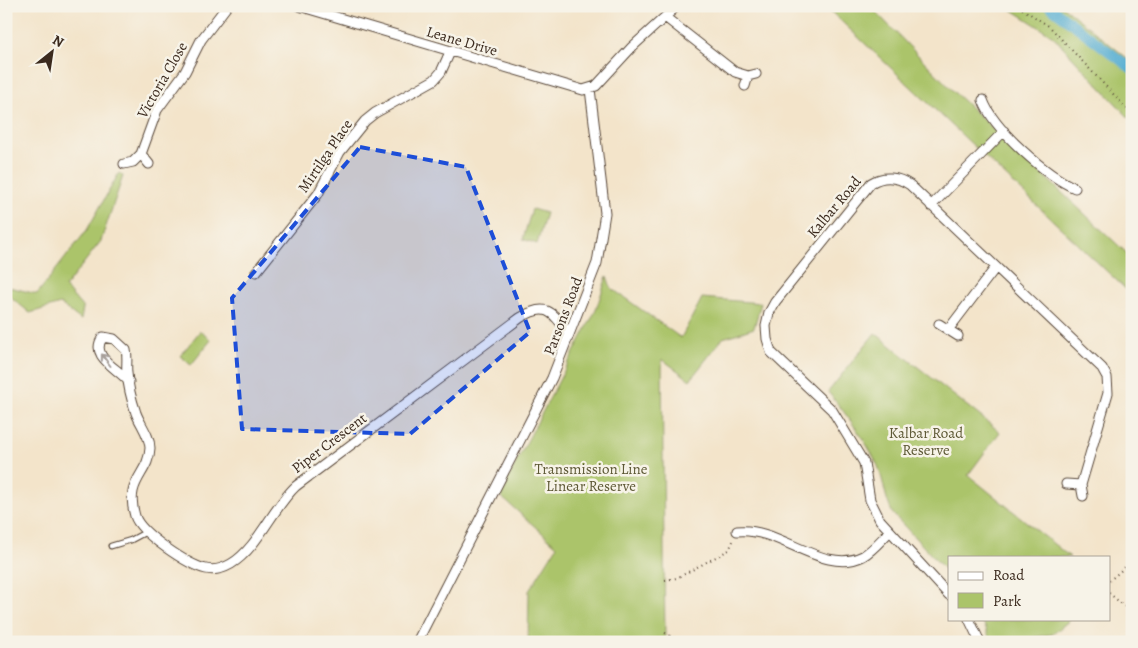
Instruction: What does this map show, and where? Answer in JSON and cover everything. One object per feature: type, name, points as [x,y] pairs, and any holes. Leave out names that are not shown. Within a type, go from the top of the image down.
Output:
[{"type":"street","name":"Victoria Close","points":[[141,154],[157,110],[185,72],[201,40],[227,6]]},
{"type":"street","name":"Leane Drive","points":[[299,6],[580,90],[590,89]]},
{"type":"street","points":[[590,89],[596,86],[626,53],[677,6]]},
{"type":"street","points":[[665,17],[735,72],[752,75],[745,86]]},
{"type":"street","name":"Mirtilga Place","points":[[256,272],[318,194],[340,152],[360,126],[375,113],[434,80],[441,72],[450,52]]},
{"type":"street","name":"Parsons Road","points":[[417,642],[548,388],[560,360],[568,333],[577,320],[594,274],[605,220],[590,89]]},
{"type":"street","points":[[983,100],[994,120],[1004,131],[1050,174],[1075,188]]},
{"type":"street","points":[[931,206],[1004,131]]},
{"type":"street","points":[[124,164],[133,162],[141,154],[149,164]]},
{"type":"street","name":"Kalbar Road","points":[[948,594],[889,532],[873,507],[866,469],[861,456],[825,402],[775,357],[767,339],[766,319],[780,295],[871,183],[887,178],[900,180],[910,186],[1098,364],[1107,377],[1108,393],[1081,485]]},
{"type":"street","points":[[948,330],[996,267]]},
{"type":"street","name":"Piper Crescent","points":[[146,532],[200,567],[216,570],[226,566],[243,554],[281,502],[296,486],[503,330],[530,313],[542,310],[555,316],[568,333]]},
{"type":"street","points":[[939,324],[958,336]]},
{"type":"street","points":[[129,382],[104,360],[100,344],[103,337],[114,338],[126,350],[129,382],[136,414],[150,447],[148,457],[132,491],[134,515],[146,532]]},
{"type":"street","points":[[1066,484],[1081,485],[1083,496]]},
{"type":"street","points":[[737,531],[758,531],[830,559],[843,561],[865,554],[889,532]]},
{"type":"street","points":[[969,620],[980,642]]},
{"type":"lane","points":[[111,546],[131,540],[146,532]]},
{"type":"path","points":[[1018,6],[1050,27],[1132,114]]},
{"type":"path","points":[[665,580],[677,578],[729,550],[737,531]]},
{"type":"path","points":[[1110,580],[1132,561]]},
{"type":"path","points":[[1110,594],[1132,613]]},
{"type":"path","points":[[665,632],[682,642]]},
{"type":"highlighted area","points":[[360,147],[466,167],[530,332],[410,434],[242,429],[232,298]]},
{"type":"green space","points":[[825,6],[870,6],[956,94],[1132,258],[1132,295]]},
{"type":"green space","points":[[1006,6],[1062,6],[1132,62],[1132,121],[1053,36]]},
{"type":"green space","points":[[119,173],[123,176],[101,241],[65,287],[83,308],[81,320],[60,304],[30,313],[6,293],[6,290],[9,287],[37,294],[87,230]]},
{"type":"green space","points":[[532,209],[546,213],[537,244],[523,239]]},
{"type":"green space","name":"Transmission Line Linear Reserve","points":[[607,276],[611,288],[681,338],[702,298],[761,303],[754,328],[723,338],[690,380],[662,359],[665,642],[528,642],[529,591],[557,546],[499,495],[596,310]]},
{"type":"green space","points":[[200,331],[211,340],[191,365],[180,356]]},
{"type":"green space","name":"Kalbar Road Reserve","points":[[875,333],[1000,432],[968,475],[1069,556],[948,556],[948,573],[893,514],[873,456],[855,427],[828,392]]},
{"type":"green space","points":[[982,620],[1070,620],[1053,634],[1009,642],[991,642]]},
{"type":"waterway","points":[[1049,6],[1132,69]]}]
